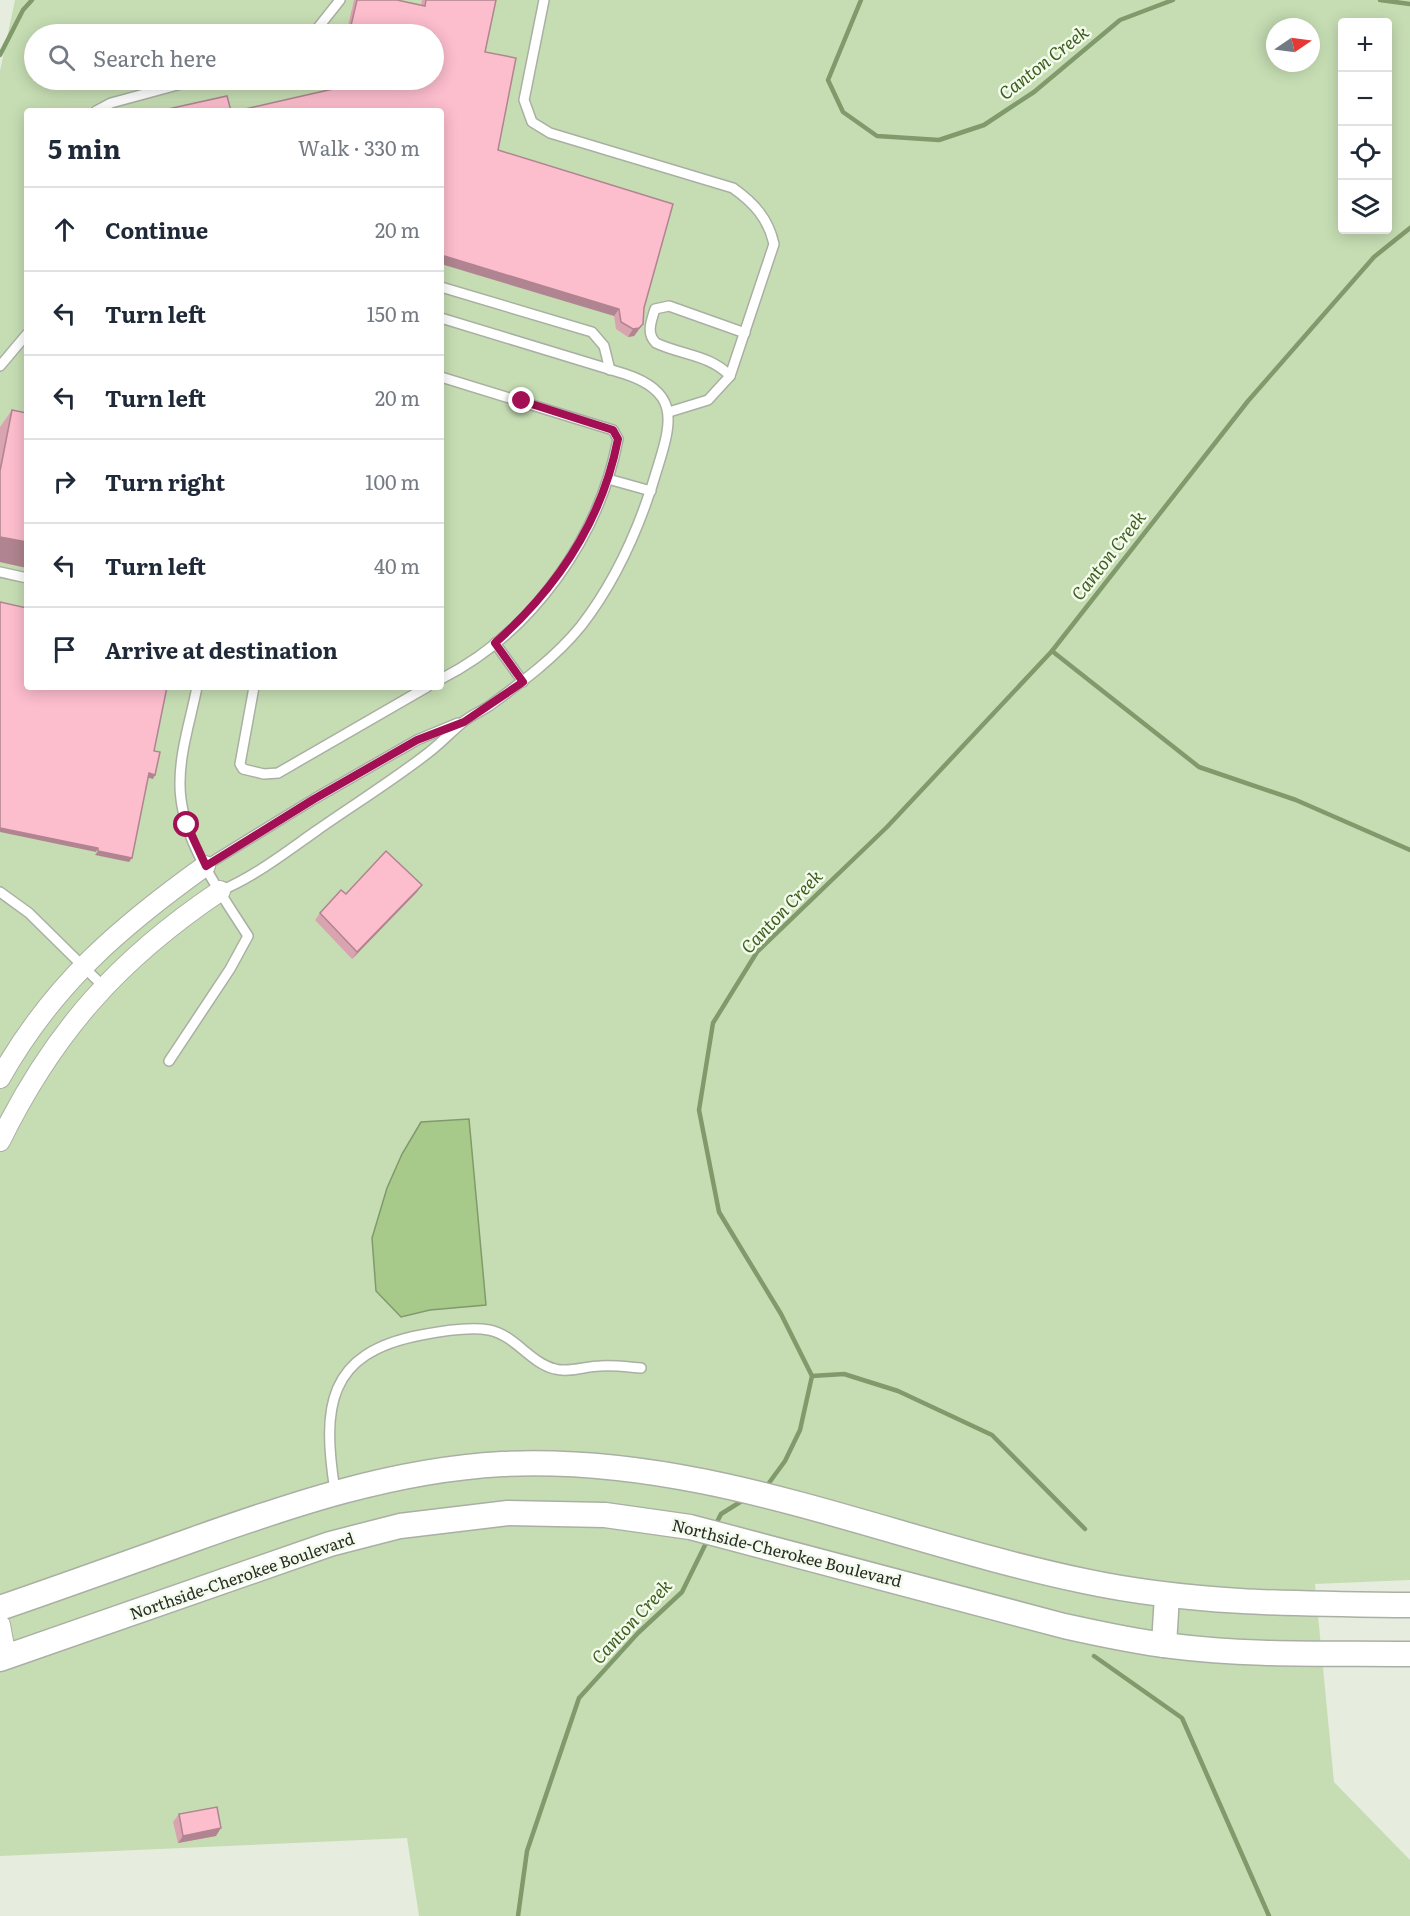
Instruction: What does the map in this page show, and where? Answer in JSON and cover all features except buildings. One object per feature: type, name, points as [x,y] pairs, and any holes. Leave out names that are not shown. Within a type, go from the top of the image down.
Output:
[{"type":"street","points":[[0,1078],[49,1005],[83,966],[140,913],[206,866]]},
{"type":"street","points":[[0,1141],[49,1054],[103,986],[151,942],[220,891]]},
{"type":"street","points":[[0,1608],[335,1491],[464,1467],[547,1464],[618,1467],[726,1485],[1081,1581],[1167,1595],[1232,1601],[1410,1605]]},
{"type":"street","name":"Northside-Cherokee Boulevard","points":[[2,1654],[295,1555],[365,1534],[438,1520],[508,1513],[605,1515],[690,1527],[1064,1626],[1164,1645],[1233,1650],[1410,1654]]},
{"type":"street","points":[[1164,1645],[1167,1595]]},
{"type":"street","points":[[0,1625],[2,1654]]},
{"type":"lane","points":[[321,24],[340,0]]},
{"type":"lane","points":[[544,0],[524,100],[532,122],[550,133],[733,188],[750,200],[769,226],[774,244],[730,376],[708,400],[669,412]]},
{"type":"lane","points":[[102,108],[111,103],[159,90]]},
{"type":"lane","points":[[444,288],[592,332],[604,346],[610,370]]},
{"type":"lane","points":[[730,376],[711,362],[656,344],[649,330],[656,309],[669,306],[745,333]]},
{"type":"lane","points":[[220,891],[235,885],[416,762],[464,722],[523,682],[568,640],[604,593],[632,542],[651,491],[668,433],[669,412],[664,400],[650,385],[610,370],[444,319]]},
{"type":"lane","points":[[0,366],[24,338]]},
{"type":"lane","points":[[444,378],[616,432],[618,439],[608,479],[580,544],[545,594],[495,643],[459,671],[444,678]]},
{"type":"lane","points":[[608,479],[651,491]]},
{"type":"lane","points":[[0,572],[24,577]]},
{"type":"lane","points":[[495,643],[523,682]]},
{"type":"lane","points":[[168,1061],[230,969],[248,936],[206,866],[187,825],[180,782],[196,690]]},
{"type":"lane","points":[[253,690],[240,764],[243,769],[272,774],[336,741],[422,690]]},
{"type":"lane","points":[[206,866],[314,799],[417,740],[464,722]]},
{"type":"lane","points":[[0,892],[29,913],[103,986]]},
{"type":"lane","points":[[335,1491],[328,1447],[332,1398],[348,1369],[371,1352],[394,1340],[442,1331],[489,1330],[510,1340],[539,1362],[556,1370],[601,1366],[641,1368]]},
{"type":"shaded area","points":[[15,0],[1410,0],[1410,1580],[1315,1584],[1334,1782],[1410,1860],[1410,1916],[419,1916],[407,1838],[0,1856],[0,71]]},
{"type":"shaded area","points":[[469,1119],[486,1305],[430,1310],[401,1317],[376,1291],[372,1238],[387,1188],[402,1154],[421,1122]]},
{"type":"waterway","points":[[0,55],[23,10],[32,0]]},
{"type":"waterway","name":"Canton Creek","points":[[861,0],[828,80],[843,112],[877,136],[939,140],[984,125],[1034,92],[1120,20],[1173,0]]},
{"type":"waterway","name":"Canton Creek","points":[[1380,0],[1410,4]]},
{"type":"waterway","name":"Canton Creek","points":[[766,1487],[785,1461],[800,1430],[812,1376],[781,1314],[719,1212],[699,1110],[713,1023],[757,952],[887,827],[1052,651],[1248,401],[1374,257],[1410,228]]},
{"type":"waterway","points":[[1052,651],[1199,767],[1296,800],[1410,850]]},
{"type":"waterway","points":[[812,1376],[844,1374],[898,1391],[992,1435],[1085,1529]]},
{"type":"waterway","name":"Canton Creek","points":[[715,1526],[721,1514],[745,1499]]},
{"type":"waterway","name":"Canton Creek","points":[[518,1916],[527,1851],[579,1698],[638,1633],[682,1592],[708,1539]]},
{"type":"waterway","points":[[1094,1656],[1182,1718],[1269,1916]]},
{"type":"route","points":[[187,825],[206,866],[314,799],[417,740],[464,722],[523,682],[495,643],[517,624],[545,594],[580,544],[608,479],[618,436],[613,430],[522,401]]}]
